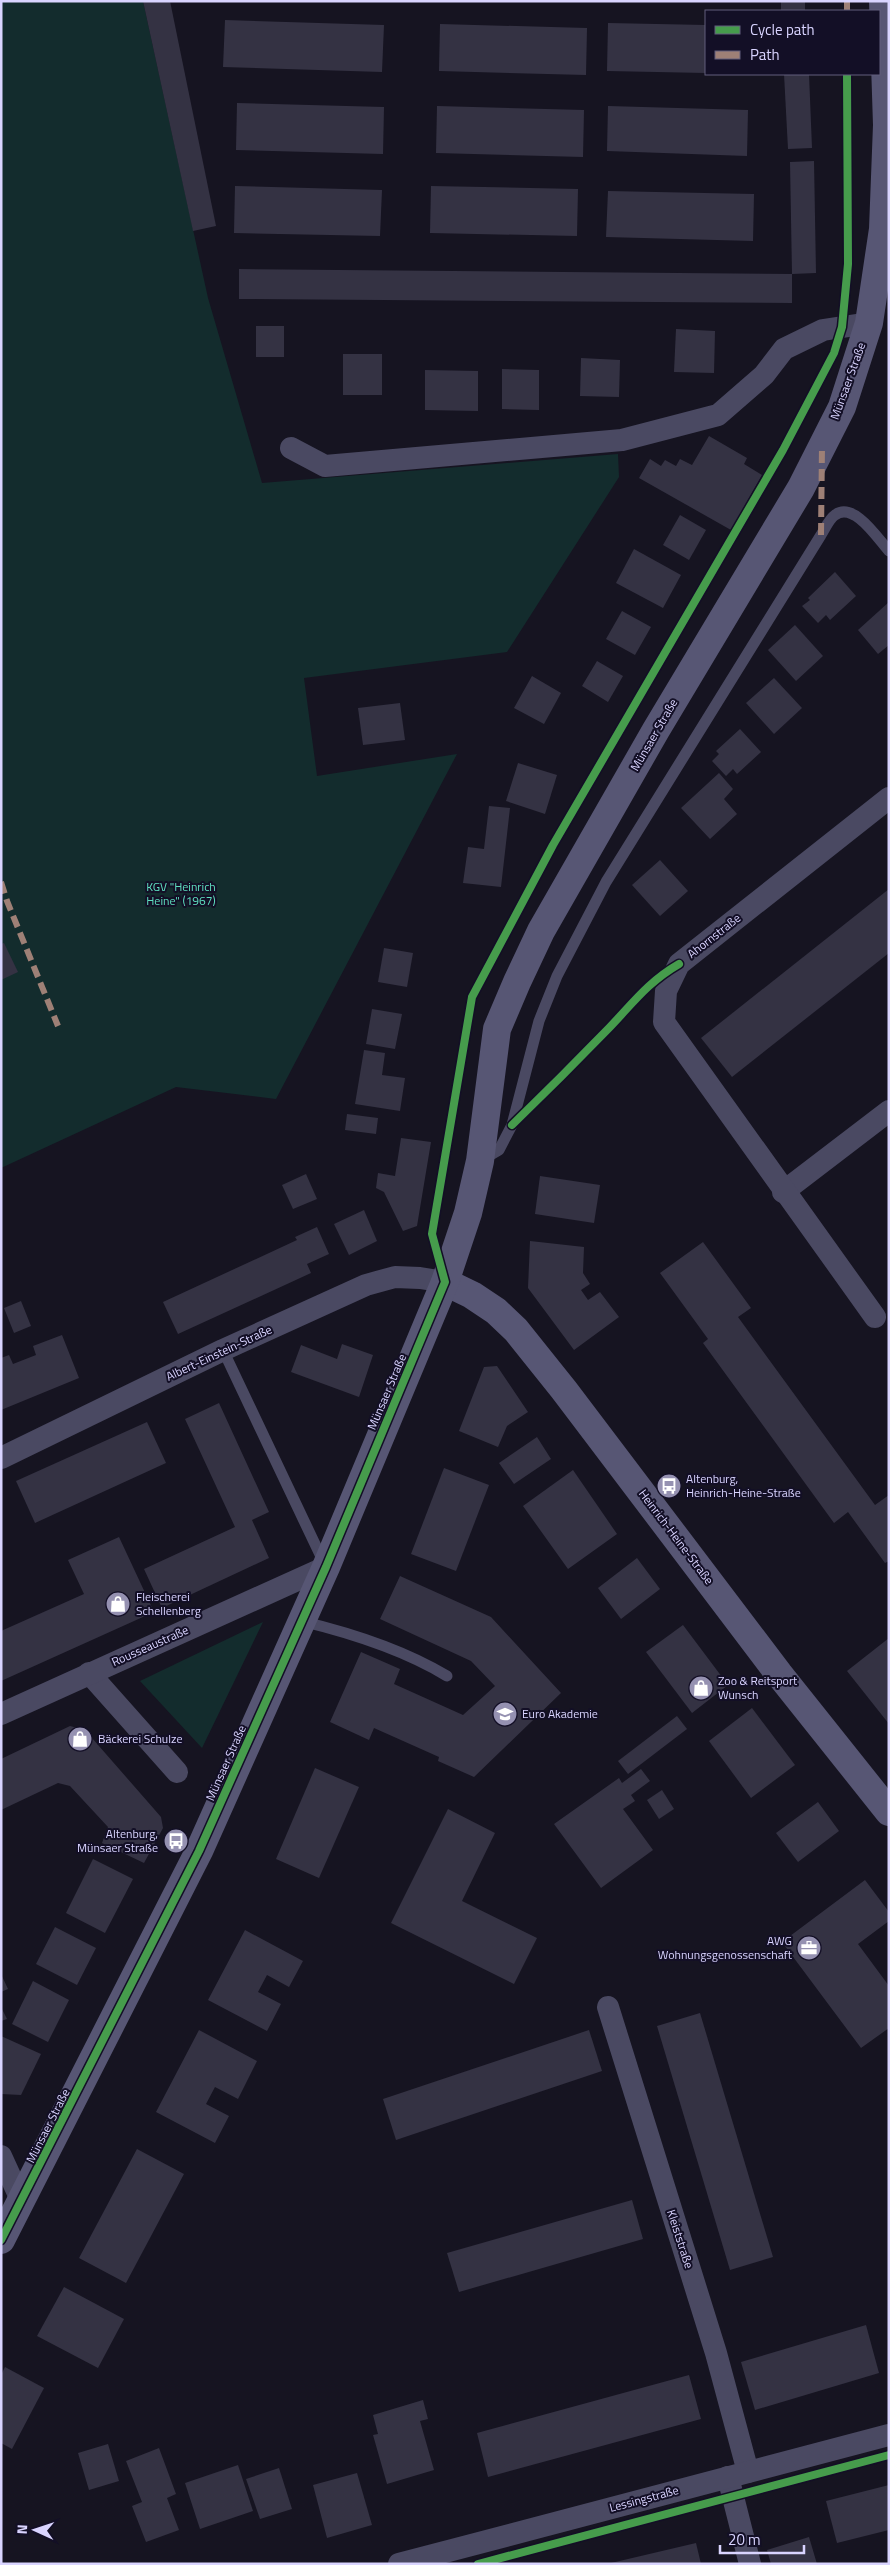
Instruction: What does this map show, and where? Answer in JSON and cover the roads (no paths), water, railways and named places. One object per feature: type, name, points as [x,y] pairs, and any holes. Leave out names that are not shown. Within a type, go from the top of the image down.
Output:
[{"type":"street","name":"Münsaer Straße","points":[[1,2240],[199,1851],[326,1567],[445,1282],[468,1213],[480,1161],[497,1029],[517,982],[541,932],[652,739],[801,488],[842,407],[882,278],[887,125],[883,1]]},
{"type":"street","name":"Münsaer Straße","points":[[291,448],[325,466],[622,440],[718,415],[764,375],[784,349],[823,330],[869,323]]},
{"type":"street","name":"Ahornstraße","points":[[874,1317],[783,1192],[664,1022],[666,991],[679,964],[889,798]]},
{"type":"street","points":[[783,1192],[889,1111]]},
{"type":"street","name":"Albert-Einstein-Straße","points":[[1,1458],[222,1350],[366,1285],[395,1277],[445,1282]]},
{"type":"street","name":"Heinrich-Heine-Straße","points":[[445,1282],[472,1295],[496,1311],[516,1330],[564,1390],[779,1674],[889,1812]]},
{"type":"street","name":"Rousseaustraße","points":[[1,1714],[326,1567]]},
{"type":"street","points":[[89,1673],[177,1772]]},
{"type":"street","name":"Kleiststraße","points":[[608,2007],[716,2353],[738,2474],[750,2564]]},
{"type":"street","points":[[1,2156],[22,2202]]},
{"type":"street","name":"Lessingstraße","points":[[399,2564],[889,2435]]},
{"type":"lane","points":[[480,1161],[499,1150],[512,1125],[539,1021],[557,976],[606,882],[821,534],[834,515],[844,511],[857,515],[889,551]]},
{"type":"lane","points":[[222,1350],[326,1567]]},
{"type":"lane","points":[[302,1621],[363,1639],[430,1666],[447,1676]]},
{"type":"place","name":"Altenburg, Heinrich-Heine-Straße","points":[[669,1486]]},
{"type":"place","name":"Fleischerei Schellenberg","points":[[118,1604]]},
{"type":"place","name":"Zoo & Reitsport Wunsch","points":[[701,1688]]},
{"type":"place","name":"Euro Akademie","points":[[505,1714]]},
{"type":"place","name":"Bäckerei Schulze","points":[[80,1739]]},
{"type":"place","name":"Altenburg, Münsaer Straße","points":[[176,1841]]},
{"type":"place","name":"AWG Wohnungsgenossenschaft","points":[[809,1948]]},
{"type":"park label","name":"KGV \"Heinrich Heine\" (1967)","points":[[181,894]]}]
